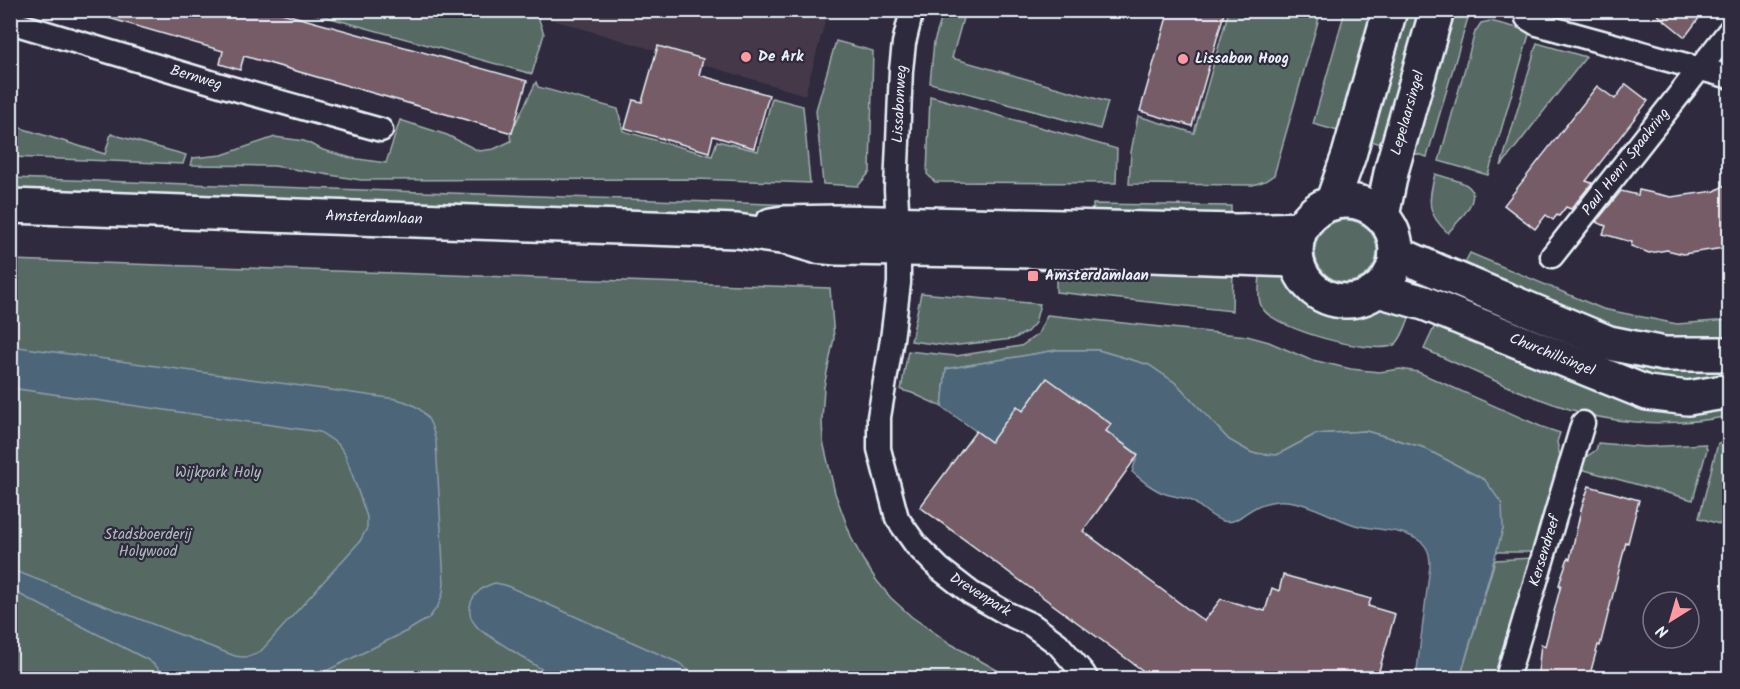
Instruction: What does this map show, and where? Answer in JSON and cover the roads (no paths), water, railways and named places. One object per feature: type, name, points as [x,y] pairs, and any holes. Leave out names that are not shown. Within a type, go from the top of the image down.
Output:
[{"type":"street","name":"Lissabonweg","points":[[897,223],[901,70],[904,43],[912,10]]},
{"type":"street","points":[[1332,203],[1349,156],[1390,10]]},
{"type":"street","name":"Lepelaarsingel","points":[[1382,216],[1392,168],[1437,10]]},
{"type":"street","points":[[1529,10],[1527,18],[1538,24],[1730,77]]},
{"type":"street","name":"Bernweg","points":[[10,22],[381,130]]},
{"type":"street","name":"Paul Henri Spaakring","points":[[1552,256],[1730,30]]},
{"type":"street","points":[[1346,201],[1359,202],[1382,216],[1393,233],[1396,252],[1391,273],[1378,290],[1363,298],[1346,302],[1321,295],[1307,283],[1302,276],[1298,244],[1314,212],[1332,203],[1346,201]]},
{"type":"street","name":"Amsterdamlaan","points":[[10,206],[737,231],[837,248],[897,223],[1034,251],[1298,244]]},
{"type":"street","name":"Drevenpark","points":[[897,223],[898,283],[892,339],[879,417],[879,449],[897,518],[916,545],[940,569],[971,593],[1006,614],[1032,625],[1058,644],[1086,678]]},
{"type":"street","points":[[1396,252],[1609,343],[1664,354],[1730,354]]},
{"type":"street","name":"Churchillsingel","points":[[1378,290],[1424,303],[1647,393],[1688,398],[1730,391]]},
{"type":"street","name":"Kersendreef","points":[[1507,678],[1583,423]]},
{"type":"water","points":[[11,346],[396,399],[419,408],[431,425],[436,442],[444,583],[438,606],[429,618],[407,631],[312,678],[165,678],[148,660],[11,590],[11,575],[18,572],[235,656],[255,655],[360,541],[367,528],[367,517],[345,454],[338,444],[320,432],[11,388]]},
{"type":"water","points":[[1057,350],[1098,350],[1149,365],[1177,384],[1229,440],[1252,453],[1277,455],[1316,434],[1366,431],[1422,447],[1485,480],[1502,504],[1503,529],[1460,678],[1416,678],[1430,566],[1426,547],[1414,537],[1355,525],[1307,506],[1287,501],[1263,504],[1228,522],[1219,520],[1192,501],[1157,490],[1132,472],[1138,454],[1106,431],[1074,398],[1047,378],[1023,411],[1017,406],[1007,420],[1013,425],[997,446],[942,407],[946,369]]},
{"type":"water","points":[[495,583],[505,585],[679,663],[695,678],[555,678],[483,632],[476,625],[470,611],[474,597],[486,586]]},
{"type":"place","name":"De Ark","points":[[746,57]]},
{"type":"place","name":"Lissabon Hoog","points":[[1183,59]]},
{"type":"place","name":"Amsterdamlaan","points":[[1033,276]]},
{"type":"park label","name":"Wijkpark Holy","points":[[218,473]]},
{"type":"park label","name":"Stadsboerderij Holywood","points":[[148,544]]}]
